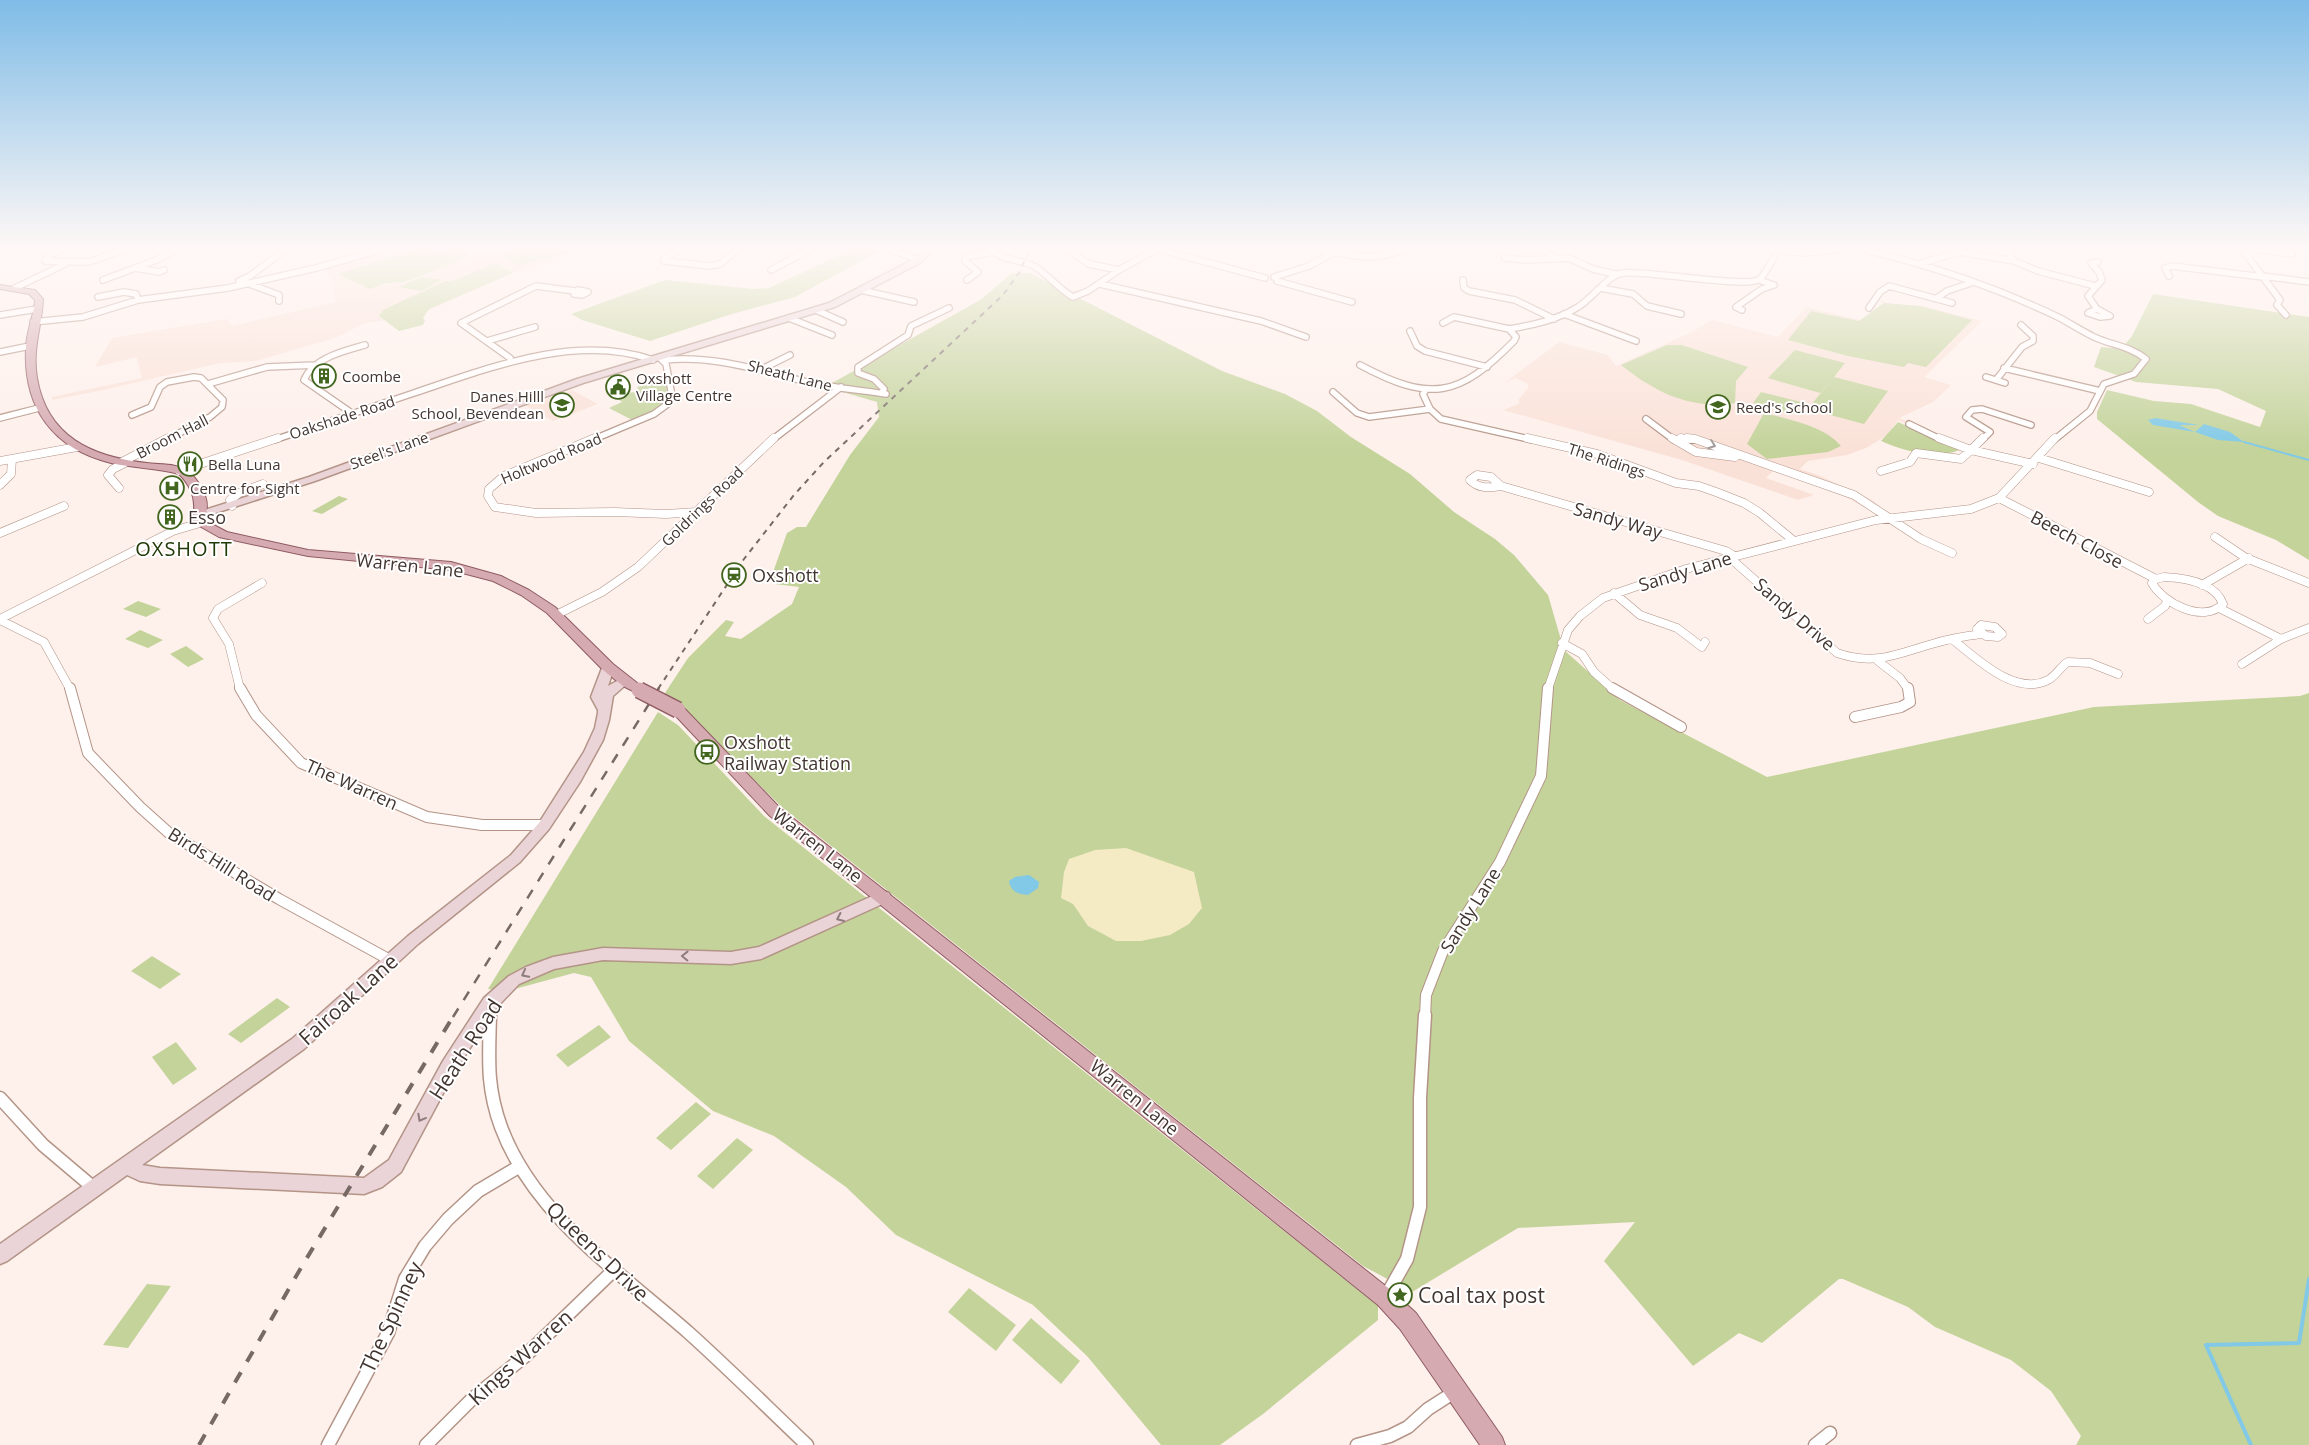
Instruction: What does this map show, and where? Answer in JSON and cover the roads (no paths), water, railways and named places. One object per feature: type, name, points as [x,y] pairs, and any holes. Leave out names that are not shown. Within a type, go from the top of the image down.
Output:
[{"type":"main road","points":[[35,316],[30,346],[34,389],[39,408],[61,437],[77,447],[123,462],[179,471],[190,479],[200,495],[202,504],[200,519]]},
{"type":"main road","name":"Steel's Lane","points":[[200,519],[580,381],[659,359],[794,316]]},
{"type":"main road","name":"Warren Lane","points":[[200,519],[223,535],[308,554],[451,566],[473,571],[529,593],[556,615],[608,668],[624,681],[678,710],[775,812],[1385,1298],[1408,1321],[1494,1445]]},
{"type":"main road","points":[[603,708],[597,697],[607,675],[608,668]]},
{"type":"main road","name":"Fairoak Lane","points":[[0,1255],[298,1044],[327,1021],[412,940],[526,849],[545,825],[596,741],[603,717],[603,708],[610,690],[624,681]]},
{"type":"main road","name":"Heath Road","points":[[128,1166],[140,1173],[160,1176],[364,1186],[376,1181],[394,1166],[449,1066],[490,1003],[514,980],[553,963],[603,954],[731,958],[746,956],[774,948],[884,898]]},
{"type":"street","points":[[33,322],[85,316]]},
{"type":"street","points":[[474,316],[461,323],[510,358]]},
{"type":"street","points":[[830,316],[843,322]]},
{"type":"street","points":[[884,394],[884,389],[874,378],[858,373],[858,367],[908,335],[911,326],[931,316]]},
{"type":"street","points":[[1245,316],[1261,320],[1306,337]]},
{"type":"street","points":[[1549,316],[1554,319]]},
{"type":"street","points":[[1444,323],[1454,317],[1476,325],[1509,329],[1559,316]]},
{"type":"street","points":[[1572,316],[1593,323],[1606,332],[1629,337],[1636,342]]},
{"type":"street","name":"Sandy Lane","points":[[1385,1298],[1407,1259],[1420,1207],[1420,1098],[1426,995],[1443,951],[1500,862],[1541,776],[1546,694],[1568,630],[1580,616],[1603,598],[1686,569],[1876,520],[1971,509],[1998,498],[2036,461],[2062,431],[2090,411],[2104,384],[2136,375],[2146,359],[2136,352],[2094,337],[2056,316]]},
{"type":"street","points":[[789,318],[832,334]]},
{"type":"street","points":[[1996,380],[2022,347],[2033,340],[2030,331],[2021,326]]},
{"type":"street","points":[[487,341],[535,327]]},
{"type":"street","points":[[1360,365],[1391,382],[1425,390],[1459,384],[1473,378],[1487,367],[1516,339],[1509,329]]},
{"type":"street","points":[[1410,331],[1413,341],[1425,351],[1487,367]]},
{"type":"street","name":"Broom Hall","points":[[208,384],[267,367],[316,365],[365,345]]},
{"type":"street","points":[[0,352],[30,346]]},
{"type":"street","name":"Oakshade Road","points":[[179,471],[468,375],[504,365],[600,348],[620,350],[659,359]]},
{"type":"street","points":[[762,369],[790,355]]},
{"type":"street","points":[[504,365],[510,358],[521,356],[530,360]]},
{"type":"street","name":"Sheath Lane","points":[[659,359],[680,358],[739,363],[815,384],[884,394]]},
{"type":"street","name":"Holtwood Road","points":[[659,359],[672,396],[672,399],[663,408],[647,417],[504,476],[489,489],[488,496],[495,507],[513,512],[616,512],[673,516],[697,512]]},
{"type":"street","points":[[316,365],[309,369],[304,380],[353,414]]},
{"type":"street","points":[[2004,368],[2100,391]]},
{"type":"street","name":"Broom Hall","points":[[123,462],[217,413],[222,407],[223,400],[201,378],[194,377],[167,382],[160,387],[151,407],[131,415]]},
{"type":"street","points":[[1986,377],[2005,383]]},
{"type":"street","name":"Goldrings Road","points":[[556,615],[594,596],[623,578],[697,512],[768,443],[840,387]]},
{"type":"street","points":[[1333,392],[1357,413],[1369,417],[1430,409],[1423,394],[1425,390]]},
{"type":"street","points":[[0,418],[39,408]]},
{"type":"street","name":"The Ridings","points":[[1430,409],[1434,415],[1449,422],[1597,454],[1676,483],[1699,486],[1716,492],[1760,513],[1794,541]]},
{"type":"street","points":[[1881,471],[1910,462],[1916,453],[1961,459],[1990,432],[1966,417],[1972,410],[1982,409],[2031,425]]},
{"type":"street","points":[[1646,419],[1663,428],[1677,441],[1700,452],[1747,458]]},
{"type":"street","points":[[1909,424],[1952,444],[1971,450],[2036,461],[2149,492]]},
{"type":"street","points":[[1677,441],[1682,438],[1695,439],[1854,495],[1921,539],[1952,553]]},
{"type":"street","points":[[0,461],[77,447]]},
{"type":"street","points":[[0,485],[11,474],[12,459]]},
{"type":"street","points":[[119,488],[108,475],[123,462]]},
{"type":"street","points":[[232,506],[230,500],[239,493],[262,483]]},
{"type":"street","name":"Sandy Way","points":[[1501,486],[1726,551],[1731,557]]},
{"type":"street","name":"Beech Close","points":[[1998,498],[2156,579],[2164,577],[2182,578],[2202,585],[2220,596],[2223,604],[2219,608]]},
{"type":"street","points":[[0,533],[64,506]]},
{"type":"street","points":[[673,516],[683,524]]},
{"type":"street","points":[[0,620],[200,519]]},
{"type":"street","points":[[2214,537],[2221,544],[2249,558],[2309,583]]},
{"type":"street","name":"Sandy Drive","points":[[1731,557],[1838,653],[1851,659],[1868,662],[1878,661],[1952,639],[1982,634]]},
{"type":"street","points":[[2202,585],[2249,558]]},
{"type":"street","points":[[2156,579],[2152,583],[2155,591],[2167,601],[2201,611],[2219,608],[2281,639]]},
{"type":"street","name":"The Warren","points":[[262,583],[218,608],[213,618],[229,644],[236,679],[243,697],[256,715],[301,763],[427,817],[482,825],[545,825]]},
{"type":"street","points":[[1614,593],[1640,615],[1677,628],[1702,648],[1705,642]]},
{"type":"street","points":[[2148,619],[2165,606],[2167,601]]},
{"type":"street","name":"Birds Hill Road","points":[[0,620],[44,642],[69,686],[88,753],[169,833],[280,899],[390,960]]},
{"type":"street","points":[[2242,664],[2281,639],[2309,628]]},
{"type":"street","points":[[1952,639],[1987,667],[2016,681],[2041,683],[2048,680],[2068,662],[2108,666],[2118,674]]},
{"type":"street","points":[[1562,643],[1582,654],[1594,672],[1615,692],[1681,727]]},
{"type":"street","points":[[1855,717],[1901,707],[1910,702],[1911,693],[1908,685],[1878,661]]},
{"type":"street","points":[[1860,707],[1869,715]]},
{"type":"street","name":"Queens Drive","points":[[490,1003],[490,1089],[504,1132],[520,1166],[540,1195],[614,1270],[689,1333],[807,1445]]},
{"type":"street","points":[[0,1098],[43,1146],[95,1189]]},
{"type":"street","name":"The Spinney","points":[[328,1445],[388,1333],[404,1279],[425,1246],[448,1218],[478,1191],[520,1166]]},
{"type":"street","name":"Kings Warren","points":[[426,1445],[472,1399],[524,1357],[614,1270]]},
{"type":"street","points":[[1357,1445],[1390,1436],[1408,1427],[1428,1409],[1456,1390]]},
{"type":"street","points":[[1815,1445],[1830,1433]]},
{"type":"water","points":[[2155,418],[2199,425],[2179,425],[2195,432],[2153,425],[2148,420]]},
{"type":"water","points":[[2204,424],[2230,432],[2244,442],[2218,440],[2195,432]]},
{"type":"water","points":[[1029,875],[1039,882],[1038,888],[1028,895],[1013,890],[1009,881],[1015,877]]},
{"type":"waterway","points":[[2244,442],[2309,460]]},
{"type":"waterway","points":[[2251,1445],[2206,1345],[2299,1343],[2309,1279]]},
{"type":"railway","points":[[658,689],[744,559],[794,495],[824,462],[980,316]]},
{"type":"railway","points":[[453,1017],[659,688]]},
{"type":"railway","points":[[199,1445],[302,1266],[454,1015]]},
{"type":"place","name":"Coombe","points":[[324,376]]},
{"type":"place","name":"Oxshott Village Centre","points":[[618,387]]},
{"type":"place","name":"Danes Hilll School, Bevendean","points":[[562,405]]},
{"type":"place","name":"Reed's School","points":[[1718,407]]},
{"type":"place","name":"Bella Luna","points":[[190,464]]},
{"type":"place","name":"Centre for Sight","points":[[172,488]]},
{"type":"place","name":"Esso","points":[[170,517]]},
{"type":"place","name":"Oxshott","points":[[734,575]]},
{"type":"place","name":"Oxshott Railway Station","points":[[707,752]]},
{"type":"place","name":"Coal tax post","points":[[1400,1295]]},
{"type":"district","name":"OXSHOTT","points":[[184,548]]}]
